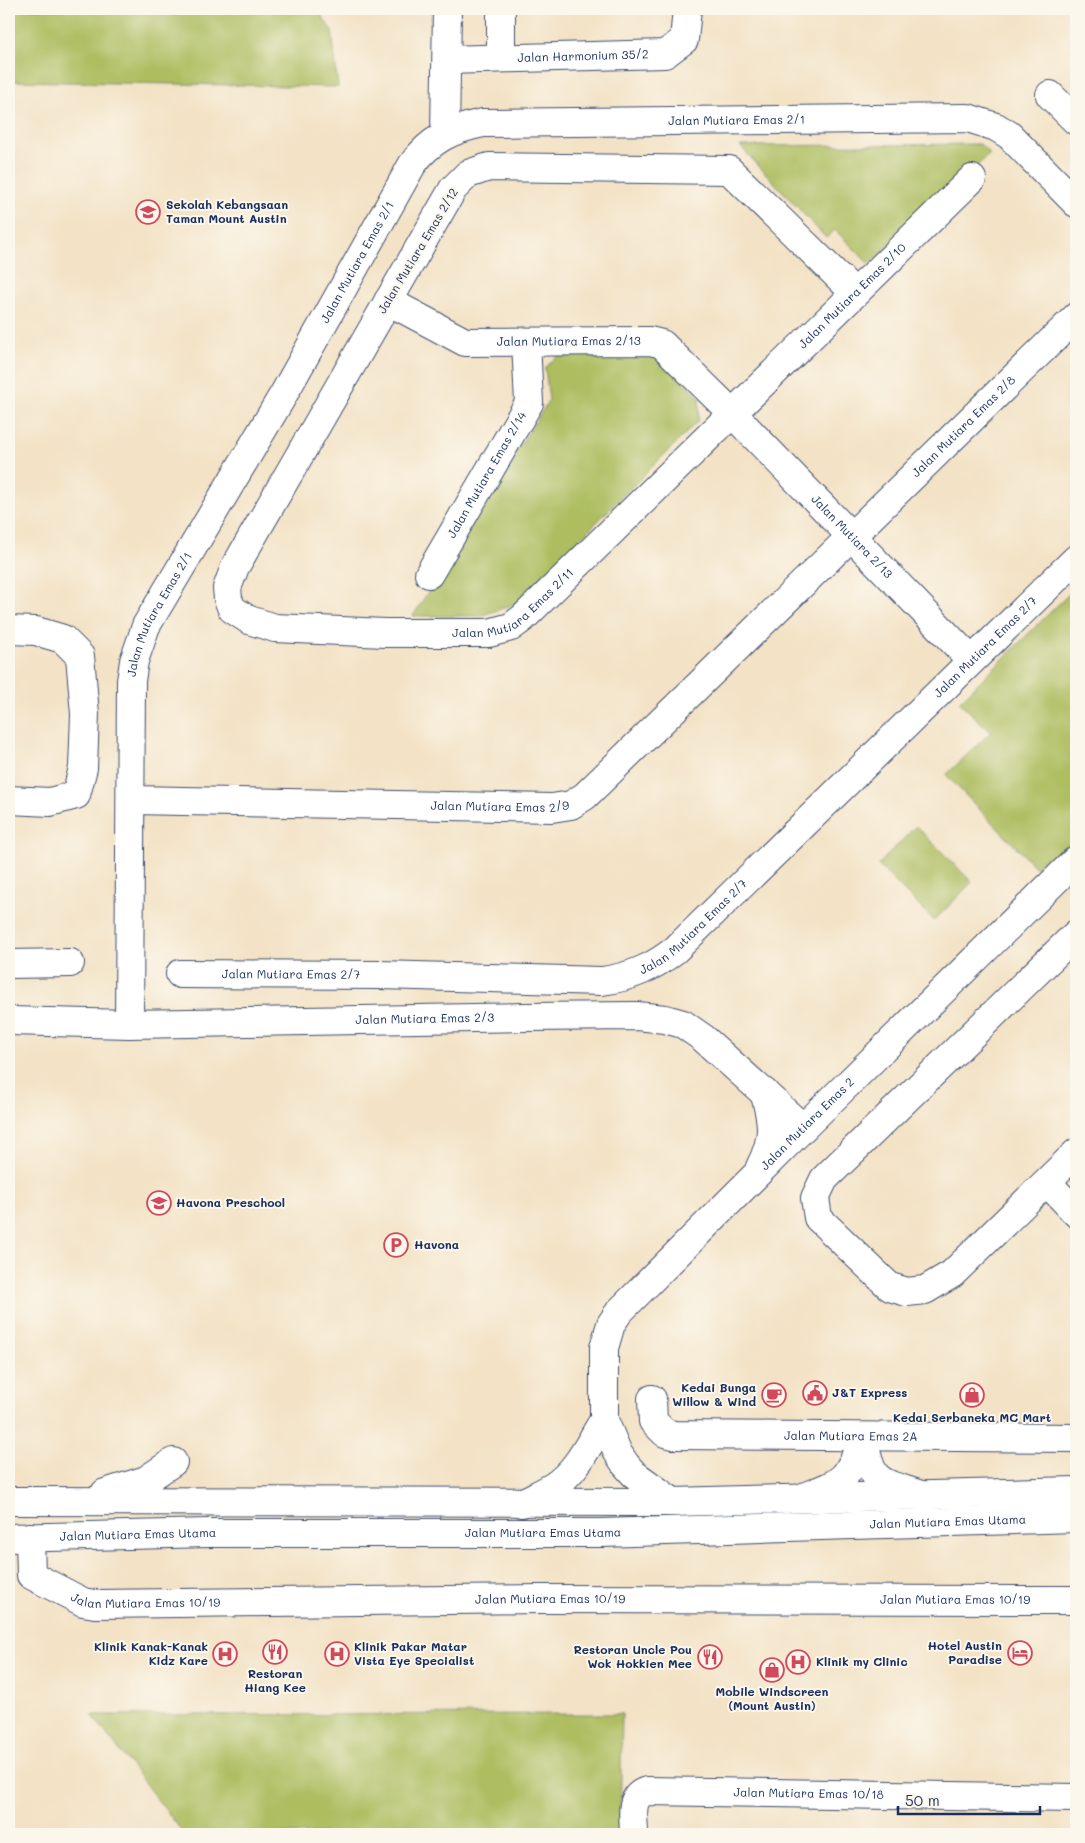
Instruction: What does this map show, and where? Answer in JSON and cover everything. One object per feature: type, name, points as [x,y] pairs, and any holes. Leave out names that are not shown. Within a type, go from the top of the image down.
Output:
[{"type":"street","points":[[445,134],[447,9]]},
{"type":"street","points":[[501,57],[502,9]]},
{"type":"street","name":"Jalan Harmonium 35/2","points":[[447,60],[501,57],[665,54],[684,40],[687,9]]},
{"type":"street","points":[[1050,95],[1076,121]]},
{"type":"street","name":"Jalan Mutiara Emas 2/1","points":[[129,1024],[131,681],[134,661],[146,626],[282,397],[420,152],[445,134],[464,127],[483,124],[968,118],[996,126],[1010,135],[1076,203]]},
{"type":"street","name":"Jalan Mutiara Emas 2/12","points":[[232,609],[228,599],[227,588],[230,577],[453,189],[468,174],[489,167],[729,170],[855,292]]},
{"type":"street","name":"Jalan Mutiara Emas 2/10","points":[[732,413],[972,179]]},
{"type":"street","name":"Jalan Mutiara Emas 2/13","points":[[388,302],[465,342],[658,342],[666,347],[732,413]]},
{"type":"street","name":"Jalan Mutiara Emas 2/8","points":[[852,538],[1076,317]]},
{"type":"street","name":"Jalan Mutiara Emas 2/14","points":[[429,574],[529,403],[526,342]]},
{"type":"street","name":"Jalan Mutiara 2/13","points":[[732,413],[971,660]]},
{"type":"street","name":"Jalan Mutiara Emas 2/11","points":[[232,609],[240,616],[261,625],[300,631],[489,633],[504,630],[523,618],[732,413]]},
{"type":"street","name":"Jalan Mutiara Emas 2/9","points":[[131,800],[552,808],[571,805],[585,796],[852,538]]},
{"type":"street","name":"Jalan Mutiara Emas 2/7","points":[[180,974],[380,975],[602,981],[634,974],[661,960],[675,950],[1076,559]]},
{"type":"street","points":[[9,630],[36,631],[63,639],[80,656],[84,732],[83,768],[76,795],[50,802],[9,800]]},
{"type":"street","name":"Jalan Mutiara Emas 2","points":[[673,1502],[634,1474],[626,1465],[618,1454],[604,1420],[604,1348],[611,1324],[619,1312],[803,1128],[1074,862]]},
{"type":"street","points":[[1076,934],[824,1179],[814,1198],[818,1218],[890,1287],[907,1292],[925,1290],[952,1274],[1076,1153]]},
{"type":"street","points":[[9,964],[70,963]]},
{"type":"street","name":"Jalan Mutiara Emas 2/3","points":[[9,1022],[129,1024],[637,1016],[665,1019],[683,1024],[703,1038],[803,1128]]},
{"type":"street","points":[[764,1092],[790,1103],[804,1104],[842,1090]]},
{"type":"street","points":[[756,1175],[770,1142],[773,1122],[764,1092]]},
{"type":"street","points":[[1047,1182],[1076,1213]]},
{"type":"street","name":"Jalan Mutiara Emas 2A","points":[[652,1399],[653,1420],[665,1433],[674,1435],[1076,1438]]},
{"type":"street","points":[[522,1502],[554,1486],[566,1476],[583,1456],[604,1420]]},
{"type":"street","points":[[863,1437],[869,1468],[878,1480],[922,1495]]},
{"type":"street","points":[[801,1498],[832,1485],[845,1476],[850,1470],[863,1437]]},
{"type":"street","points":[[74,1501],[132,1486],[157,1474],[172,1462]]},
{"type":"street","points":[[9,1500],[172,1502],[673,1502],[1076,1491]]},
{"type":"street","points":[[172,1502],[179,1516],[209,1533]]},
{"type":"street","name":"Jalan Mutiara Emas Utama","points":[[19,1537],[209,1533],[601,1533],[1076,1518]]},
{"type":"street","name":"Jalan Mutiara Emas 10/19","points":[[19,1537],[31,1575],[84,1602],[95,1604],[539,1599],[1076,1600]]},
{"type":"street","name":"Jalan Mutiara Emas 10/18","points":[[634,1834],[634,1806],[638,1796],[647,1791],[1076,1798]]},
{"type":"green space","points":[[9,9],[317,9],[332,31],[338,87],[9,81]]},
{"type":"green space","points":[[980,144],[990,154],[869,264],[835,230],[826,238],[740,146]]},
{"type":"green space","points":[[562,352],[652,352],[700,397],[698,421],[515,604],[480,616],[413,616],[549,400],[545,368]]},
{"type":"green space","points":[[1076,587],[1076,846],[1045,877],[946,775],[991,732],[959,702]]},
{"type":"green space","points":[[916,826],[972,882],[934,921],[878,865]]},
{"type":"green space","points":[[622,1714],[620,1834],[184,1834],[92,1715]]},
{"type":"place","name":"Sekolah Kebangsaan Taman Mount Austin","points":[[148,212]]},
{"type":"place","name":"Havona Preschool","points":[[159,1203]]},
{"type":"place","name":"Havona","points":[[396,1245]]},
{"type":"place","name":"J&T Express","points":[[815,1393]]},
{"type":"place","name":"Kedai Bunga Willow & Wind","points":[[774,1395]]},
{"type":"place","name":"Kedai Serbaneka MC Mart","points":[[972,1395]]},
{"type":"place","name":"Restoran Hiang Kee","points":[[275,1652]]},
{"type":"place","name":"Hotel Austin Paradise","points":[[1020,1653]]},
{"type":"place","name":"Klinik Kanak-Kanak Kidz Kare","points":[[225,1654]]},
{"type":"place","name":"Klinik Pakar Matar Vista Eye Specialist","points":[[337,1654]]},
{"type":"place","name":"Restoran Uncle Pou Wok Hokkien Mee","points":[[710,1657]]},
{"type":"place","name":"Klinik my Clinic","points":[[798,1662]]},
{"type":"place","name":"Mobile Windscreen (Mount Austin)","points":[[772,1670]]}]
